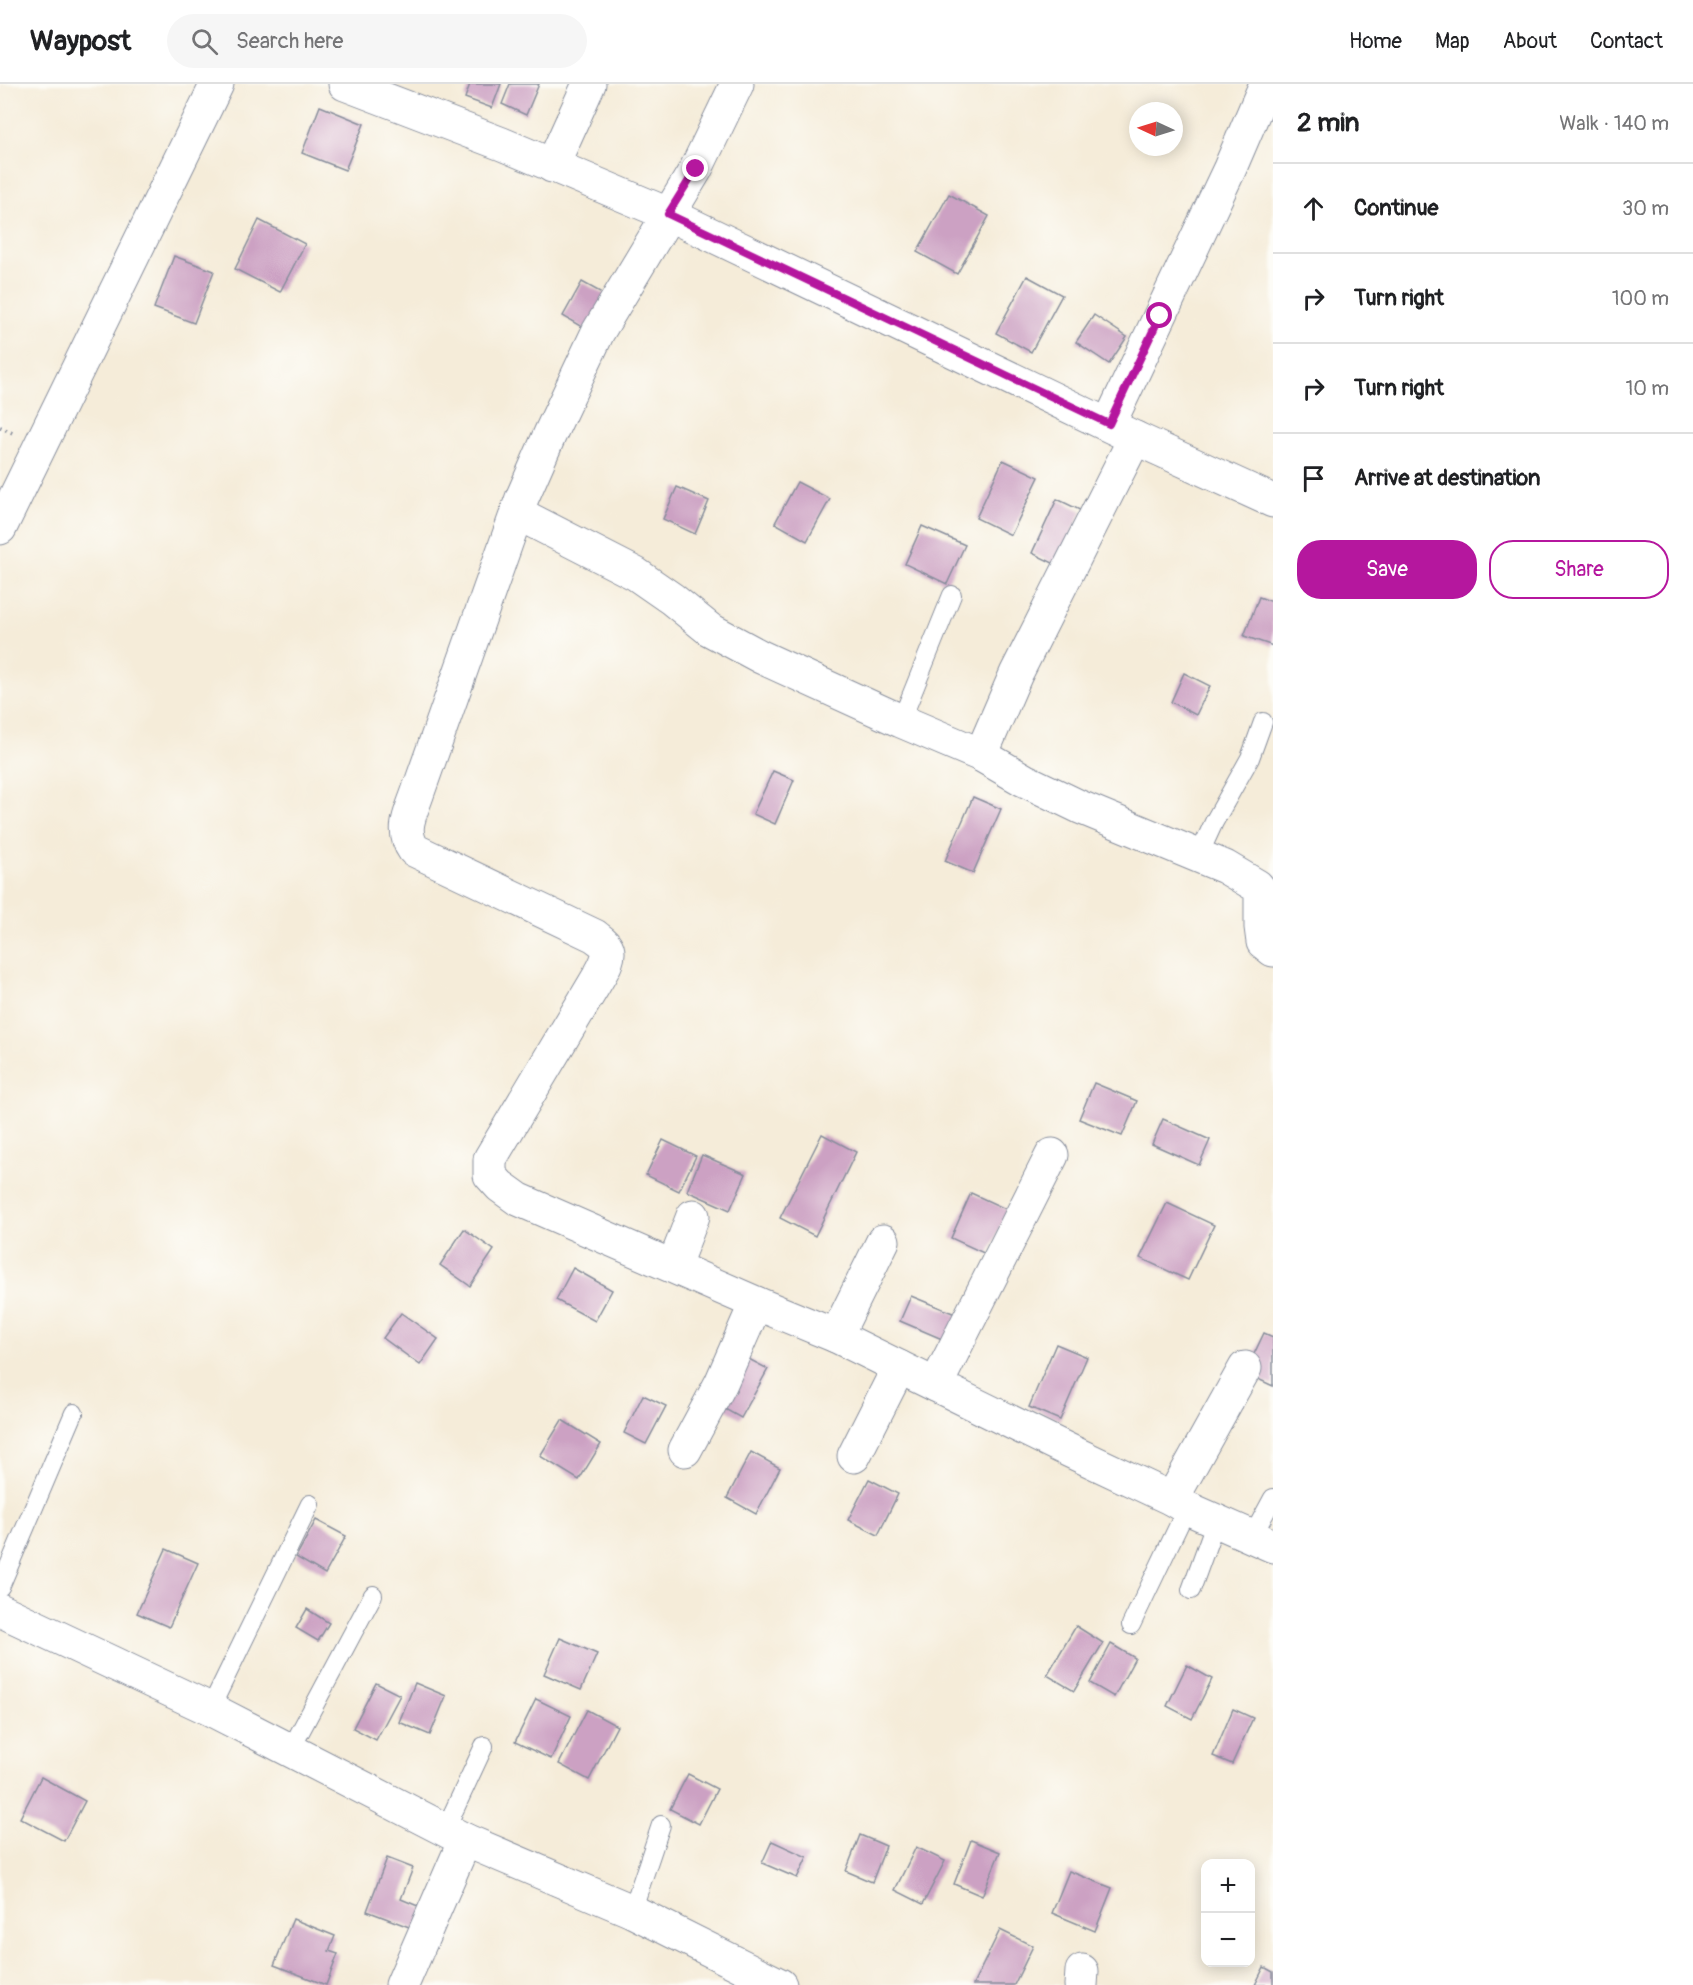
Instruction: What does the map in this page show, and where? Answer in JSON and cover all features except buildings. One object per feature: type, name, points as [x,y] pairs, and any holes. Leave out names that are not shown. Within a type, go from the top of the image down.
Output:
[{"type":"street","points":[[0,528],[217,84]]},
{"type":"street","points":[[345,84],[492,140],[668,214],[1273,501]]},
{"type":"street","points":[[552,166],[589,84]]},
{"type":"street","points":[[737,84],[696,169],[598,332],[550,434],[517,513],[418,792],[406,832],[407,841],[414,850],[595,936],[606,946],[608,952],[595,983],[490,1159],[490,1175],[500,1186],[518,1199],[836,1336],[1192,1510],[1263,1542]]},
{"type":"street","points":[[981,755],[1122,431],[1266,84]]},
{"type":"street","points":[[517,513],[636,574],[709,629],[761,657],[981,755],[1024,780],[1080,807],[1225,867],[1257,886],[1261,891],[1263,942],[1273,950]]},
{"type":"street","points":[[936,1385],[1052,1155]]},
{"type":"street","points":[[674,1265],[693,1216]]},
{"type":"street","points":[[836,1336],[883,1240]]},
{"type":"street","points":[[685,1450],[721,1383],[756,1303]]},
{"type":"street","points":[[854,1456],[899,1367]]},
{"type":"street","points":[[1192,1510],[1245,1368]]},
{"type":"street","points":[[0,1610],[291,1749],[455,1835],[632,1911],[767,1982]]},
{"type":"street","points":[[402,1985],[455,1835]]},
{"type":"lane","points":[[901,721],[952,595]]},
{"type":"lane","points":[[1198,857],[1214,822],[1250,758],[1263,722]]},
{"type":"lane","points":[[0,1587],[74,1413]]},
{"type":"lane","points":[[1263,1542],[1273,1498]]},
{"type":"lane","points":[[210,1709],[310,1504]]},
{"type":"lane","points":[[1191,1590],[1192,1510]]},
{"type":"lane","points":[[1131,1625],[1192,1510]]},
{"type":"lane","points":[[291,1749],[373,1595]]},
{"type":"lane","points":[[455,1835],[484,1746]]},
{"type":"lane","points":[[632,1911],[661,1825]]},
{"type":"route","points":[[696,169],[668,214],[1109,424],[1160,316]]}]
